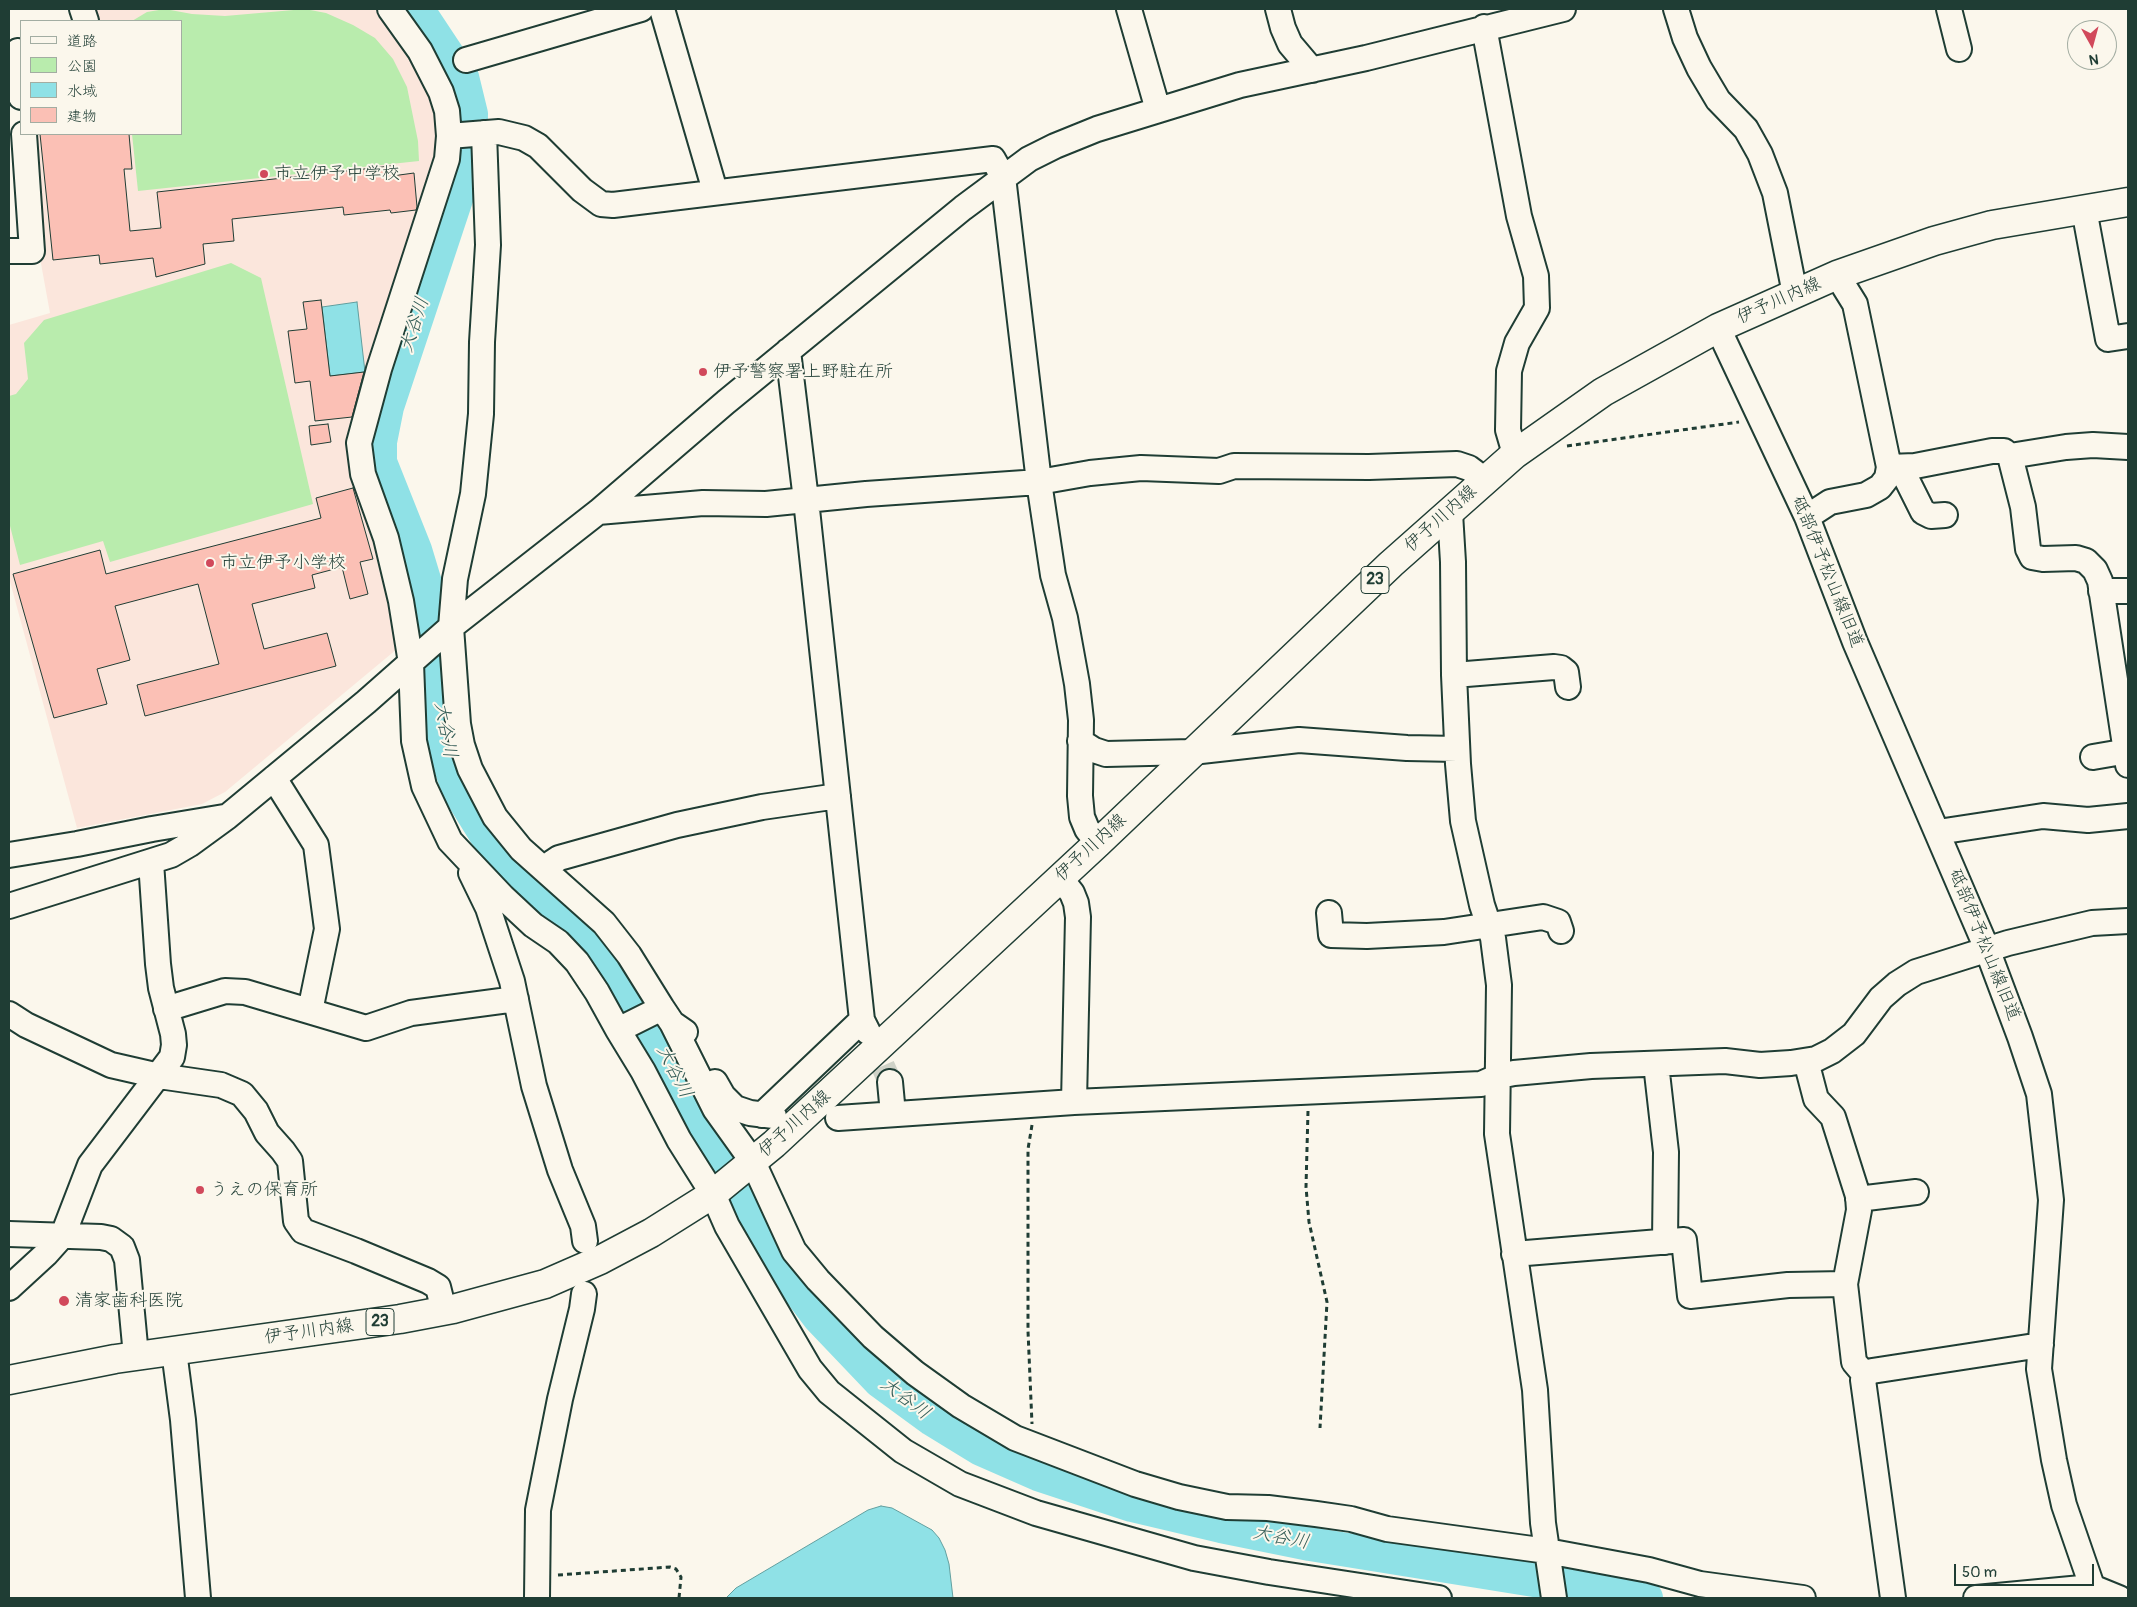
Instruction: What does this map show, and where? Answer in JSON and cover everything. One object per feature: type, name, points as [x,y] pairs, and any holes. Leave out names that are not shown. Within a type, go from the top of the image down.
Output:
[{"type":"main road","name":"伊予川内線","points":[[9,1380],[68,1367],[136,1356],[400,1319],[444,1311],[545,1284],[600,1260],[651,1233],[719,1190],[774,1144],[1098,843],[1391,564],[1515,454],[1604,392],[1718,328],[1837,275],[1934,241],[1992,225],[2128,202]]},
{"type":"street","points":[[390,9],[433,73],[447,111],[466,135],[488,245],[482,342],[481,414],[472,494],[455,579],[448,630],[458,724],[462,745],[470,769],[495,817],[521,849],[604,922],[629,955],[715,1109],[750,1164],[794,1251],[818,1280],[873,1337],[915,1373],[961,1406],[1016,1438],[1135,1484],[1180,1497],[1227,1506],[1268,1508],[1342,1518],[1387,1529],[1649,1570],[1700,1584],[1803,1598]]},
{"type":"street","points":[[466,60],[641,9]]},
{"type":"street","points":[[662,9],[715,192]]},
{"type":"street","points":[[1129,9],[1158,110]]},
{"type":"street","points":[[1278,9],[1290,44],[1312,70]]},
{"type":"street","points":[[9,906],[151,862],[171,855],[190,844],[274,778],[448,630],[598,512],[788,351],[1003,177],[1029,160],[1055,146],[1097,129],[1240,85],[1312,70],[1563,9]]},
{"type":"street","points":[[1676,9],[1685,38],[1699,68],[1718,100],[1746,129],[1760,154],[1775,193],[1795,294]]},
{"type":"street","points":[[1949,9],[1959,49]]},
{"type":"street","points":[[1484,28],[1519,216],[1536,276],[1537,308],[1517,343],[1509,371],[1508,430],[1515,454]]},
{"type":"street","points":[[16,51],[20,88]]},
{"type":"street","points":[[466,135],[512,134],[524,138],[538,146],[582,190],[601,204],[613,205],[993,159],[1003,177],[1039,482],[1053,575],[1065,618],[1077,684],[1081,720],[1080,796],[1082,817],[1087,830],[1098,843]]},
{"type":"street","points":[[9,251],[32,252],[24,135]]},
{"type":"street","points":[[466,135],[445,166],[379,369],[358,444],[363,474],[381,520],[399,592],[413,661],[414,741],[424,786],[450,841],[503,897],[534,925],[558,942],[577,962],[622,1028],[679,1140],[719,1190],[727,1226],[810,1369],[829,1392],[903,1451],[960,1484],[1036,1513],[1194,1558],[1269,1572],[1439,1598]]},
{"type":"street","points":[[2084,209],[2108,339],[2128,336]]},
{"type":"street","points":[[1807,516],[1830,502],[1866,495],[1880,487],[1887,478],[1889,467],[1855,304],[1837,275]]},
{"type":"street","name":"砥部伊予松山線旧道","points":[[1718,328],[1807,516],[1855,642],[1987,949],[2039,1094],[2051,1200],[2039,1369],[2054,1460],[2064,1505],[2091,1584]]},
{"type":"street","points":[[662,1015],[690,1036],[723,1096],[735,1108],[768,1115],[865,1026],[788,351]]},
{"type":"street","points":[[2010,456],[2066,447],[2093,445],[2128,447]]},
{"type":"street","points":[[1889,467],[1915,466],[2004,451],[2010,456],[2023,506],[2028,549],[2032,556],[2043,559],[2076,558],[2086,561],[2095,570],[2123,690],[2128,756],[2093,757]]},
{"type":"street","points":[[598,512],[703,503],[766,504],[866,494],[1039,482],[1090,473],[1141,468],[1219,471],[1234,466],[1369,467],[1457,464],[1469,468],[1484,480]]},
{"type":"street","points":[[1889,467],[1904,474],[1923,512],[1931,516],[1945,515]]},
{"type":"street","points":[[1450,513],[1457,749],[1463,820],[1482,905],[1493,938],[1500,985],[1496,1134],[1535,1390],[1543,1523],[1554,1598]]},
{"type":"street","points":[[2101,591],[2128,591]]},
{"type":"street","points":[[1454,675],[1554,666],[1566,672],[1568,687]]},
{"type":"street","points":[[1080,741],[1094,750],[1106,754],[1192,752],[1299,740],[1407,748],[1457,749]]},
{"type":"street","points":[[274,778],[316,845],[318,854],[327,929],[310,1011]]},
{"type":"street","points":[[544,868],[558,858],[677,825],[762,807],[838,796]]},
{"type":"street","points":[[1938,832],[2043,816],[2088,820],[2128,816]]},
{"type":"street","points":[[9,854],[77,844],[226,817]]},
{"type":"street","points":[[462,853],[488,908],[516,999],[534,1086],[560,1170],[583,1226],[585,1241]]},
{"type":"street","points":[[9,1288],[63,1236],[90,1165],[172,1057],[174,1045],[161,988],[158,964],[151,862]]},
{"type":"street","points":[[1060,878],[1072,893],[1078,917],[1074,1102]]},
{"type":"street","points":[[1329,913],[1331,935],[1367,936],[1444,932],[1543,917],[1558,922],[1561,931]]},
{"type":"street","points":[[838,1118],[1074,1102],[1481,1084],[1499,1076],[1514,1073],[1591,1066],[1725,1062],[1760,1065],[1806,1061],[1816,1059],[1832,1051],[1854,1034],[1881,998],[1897,984],[1916,972],[1987,949],[2092,923],[2128,921]]},
{"type":"street","points":[[166,1009],[225,991],[245,992],[366,1028],[411,1013],[516,999]]},
{"type":"street","points":[[9,1014],[26,1025],[111,1065],[159,1076],[221,1085],[242,1094],[256,1111],[268,1133],[290,1161],[296,1221],[303,1231],[428,1281],[438,1288],[444,1311]]},
{"type":"street","points":[[622,1028],[662,1015]]},
{"type":"street","points":[[1806,1061],[1816,1100],[1833,1117],[1858,1199],[1859,1210],[1845,1284],[1854,1362],[1865,1375]]},
{"type":"street","points":[[1656,1064],[1666,1152],[1665,1242]]},
{"type":"street","points":[[890,1082],[893,1114]]},
{"type":"street","points":[[1858,1199],[1916,1192]]},
{"type":"street","points":[[9,1234],[111,1239],[122,1247],[127,1260],[136,1356]]},
{"type":"street","points":[[1514,1254],[1684,1240],[1690,1296],[1788,1285],[1845,1284]]},
{"type":"street","points":[[537,1587],[538,1510],[560,1399],[584,1294]]},
{"type":"street","points":[[1893,1598],[1863,1380],[1865,1375],[1872,1371],[2041,1345]]},
{"type":"street","points":[[174,1351],[183,1420],[198,1598]]},
{"type":"street","points":[[1976,1598],[2091,1584],[2128,1586]]},
{"type":"street","points":[[2091,1584],[2119,1598]]},
{"type":"path","points":[[1564,447],[1762,419]]},
{"type":"path","points":[[1309,1092],[1306,1187],[1309,1222],[1327,1302],[1320,1428]]},
{"type":"path","points":[[1033,1444],[1028,1331],[1028,1149],[1035,1105]]},
{"type":"path","points":[[537,1587],[670,1567],[676,1570],[681,1577],[679,1598]]},
{"type":"shaded area","points":[[96,9],[379,9],[418,63],[443,129],[359,487],[391,602],[397,649],[225,792],[202,804],[77,828],[9,578],[9,325],[50,313],[40,258],[31,135],[182,135],[182,20],[98,20]]},
{"type":"green space","points":[[165,9],[192,14],[225,16],[305,9],[326,13],[353,25],[375,38],[393,59],[407,87],[418,141],[419,161],[138,191],[132,135],[182,135],[182,20],[134,20],[147,12]]},
{"type":"green space","points":[[231,263],[261,278],[313,504],[110,562],[103,541],[20,565],[9,522],[9,396],[16,394],[28,379],[24,343],[44,320]]},
{"type":"water","points":[[357,302],[365,372],[330,376],[322,307]]},
{"type":"water","points":[[881,1506],[892,1508],[932,1530],[939,1538],[949,1564],[953,1598],[726,1598],[736,1588],[868,1510]]},
{"type":"building","points":[[40,135],[129,135],[132,169],[124,169],[130,231],[161,228],[157,192],[391,166],[392,176],[414,173],[416,210],[391,213],[390,210],[344,215],[343,207],[232,219],[234,241],[203,244],[205,264],[156,277],[153,258],[100,264],[99,255],[53,260]]},
{"type":"building","points":[[321,300],[330,376],[364,372],[352,417],[315,421],[310,381],[295,383],[288,331],[307,329],[303,302]]},
{"type":"building","points":[[328,424],[331,442],[311,445],[309,426]]},
{"type":"building","points":[[353,488],[373,559],[360,562],[368,594],[350,599],[342,567],[312,575],[315,588],[252,604],[264,649],[327,633],[336,666],[145,716],[137,685],[219,664],[198,584],[115,606],[130,660],[97,669],[107,704],[54,718],[13,574],[100,550],[106,574],[321,518],[316,498]]},
{"type":"waterway","name":"大谷川","points":[[417,9],[462,77],[471,114],[470,157],[387,407],[380,442],[380,462],[415,550],[428,593],[444,748],[459,791],[485,833],[511,868],[588,934],[618,972],[674,1069],[689,1103],[720,1148],[782,1268],[819,1317],[880,1381],[932,1419],[981,1449],[1038,1474],[1132,1505],[1221,1526],[1310,1544],[1646,1598]]},
{"type":"tunnel","points":[[868,1033],[890,1082]]},
{"type":"place","name":"市立伊予中学校","points":[[264,174]]},
{"type":"place","name":"伊予警察署上野駐在所","points":[[703,372]]},
{"type":"place","name":"市立伊予小学校","points":[[210,563]]},
{"type":"place","name":"うえの保育所","points":[[200,1190]]},
{"type":"place","name":"清家歯科医院","points":[[64,1301]]}]
